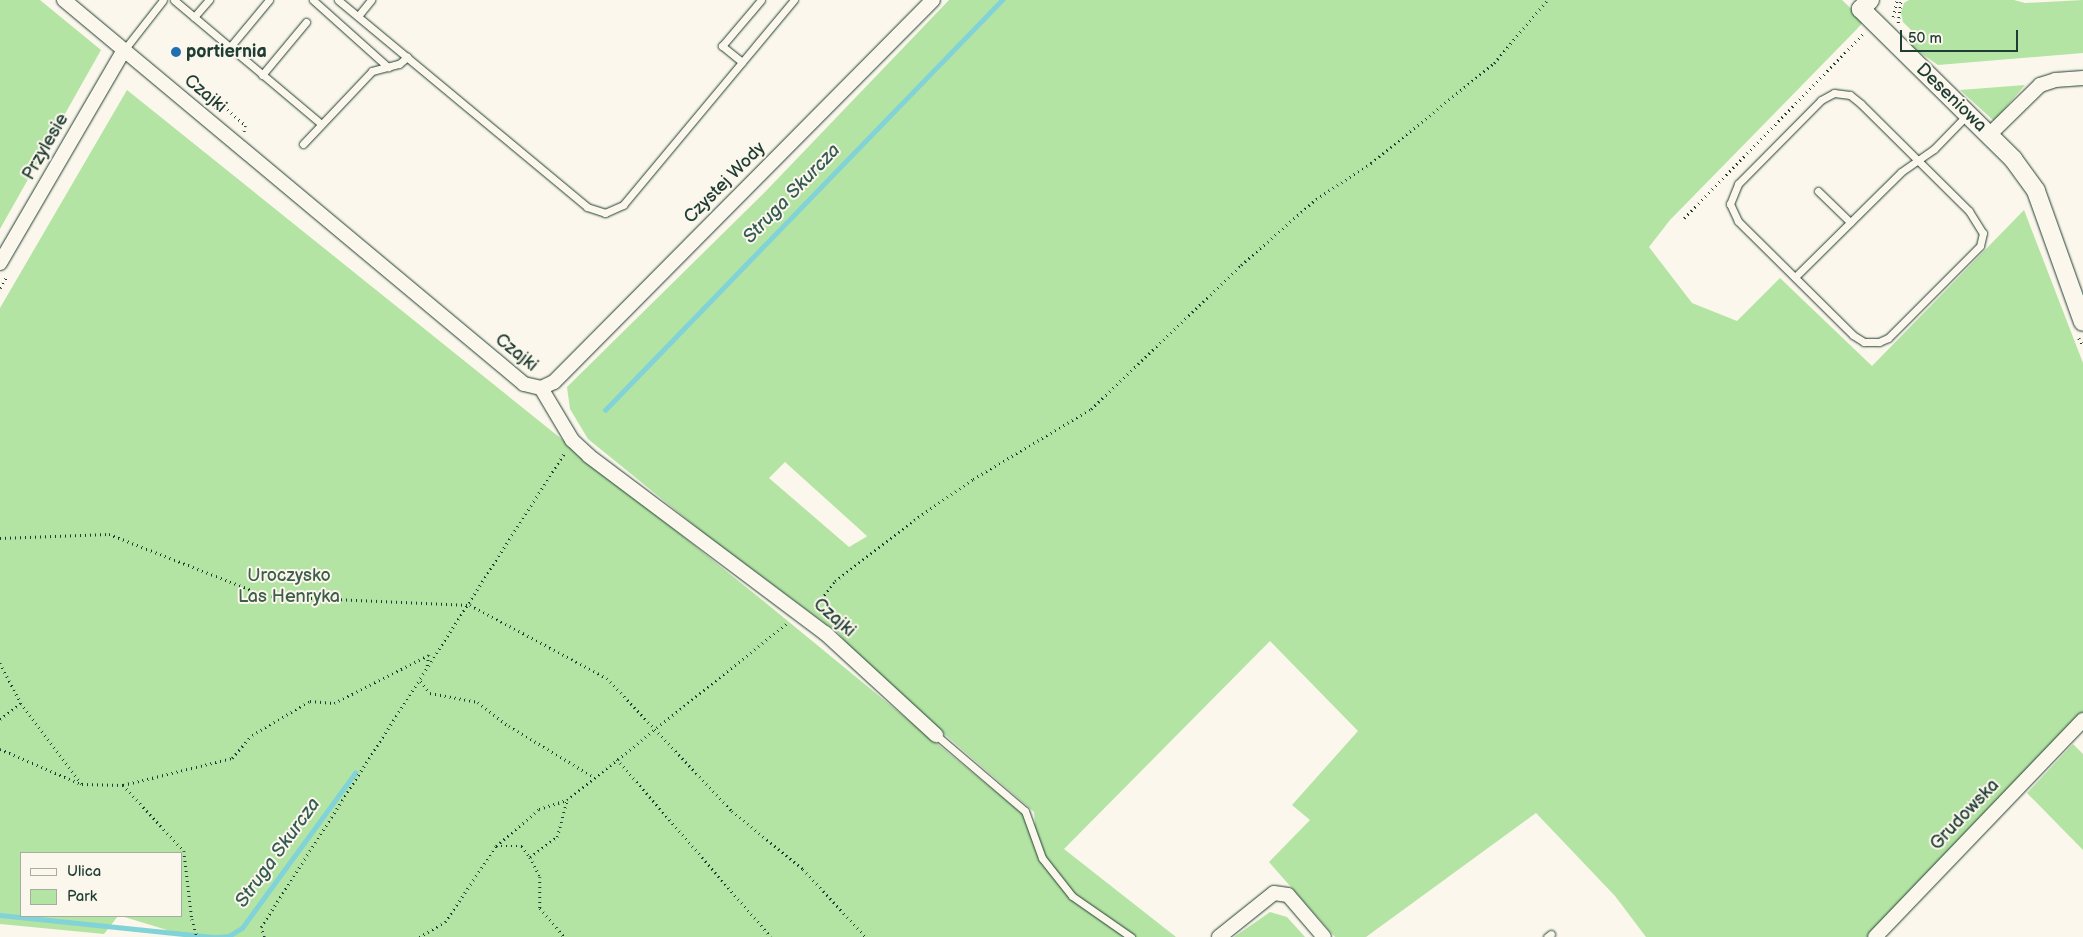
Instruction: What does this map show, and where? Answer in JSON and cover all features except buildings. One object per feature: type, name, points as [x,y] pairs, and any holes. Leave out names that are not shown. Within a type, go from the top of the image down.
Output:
[{"type":"street","name":"Czajki","points":[[64,0],[524,384],[541,388],[572,440],[661,513],[803,616],[936,735]]},
{"type":"street","name":"Czystej Wody","points":[[541,388],[554,382],[933,0]]},
{"type":"street","name":"Deseniowa","points":[[1861,3],[1874,22],[1988,136],[2040,85],[2055,80],[2083,78]]},
{"type":"street","name":"Przylesie","points":[[0,263],[124,50]]},
{"type":"street","points":[[1988,136],[2012,159],[2036,191],[2081,329]]},
{"type":"street","name":"Grudowska","points":[[1875,937],[2083,720]]},
{"type":"street","points":[[1219,937],[1274,893],[1288,895],[1324,937]]},
{"type":"lane","points":[[174,0],[321,124]]},
{"type":"lane","points":[[194,17],[209,0]]},
{"type":"lane","points":[[230,47],[269,0]]},
{"type":"lane","points":[[313,0],[388,67]]},
{"type":"lane","points":[[338,0],[587,207],[606,213],[623,204],[794,0]]},
{"type":"lane","points":[[358,16],[371,0]]},
{"type":"lane","points":[[742,62],[722,46],[761,0]]},
{"type":"lane","points":[[124,50],[158,2]]},
{"type":"lane","points":[[262,75],[306,22]]},
{"type":"lane","points":[[303,144],[372,71],[388,67],[407,57]]},
{"type":"lane","points":[[1834,93],[1850,94],[1916,159],[1979,223],[1983,240],[1888,338],[1870,343],[1858,339],[1738,221],[1733,213],[1730,197],[1738,184],[1821,100],[1834,93]]},
{"type":"lane","points":[[1795,277],[1916,159],[1934,149],[1967,115]]},
{"type":"lane","points":[[1818,191],[1850,222]]},
{"type":"lane","points":[[936,735],[1025,811],[1042,858],[1072,896],[1131,937]]},
{"type":"path","points":[[419,937],[445,922],[496,846],[539,809],[567,800],[653,730],[803,616],[835,580],[914,520],[972,479],[1091,408],[1241,265],[1316,199],[1371,163],[1494,63],[1546,0]]},
{"type":"path","points":[[1684,218],[1874,22]]},
{"type":"path","points":[[211,114],[220,103],[246,126],[243,135]]},
{"type":"path","points":[[2081,329],[2083,346]]},
{"type":"path","points":[[264,937],[261,927],[470,605],[572,440]]},
{"type":"path","points":[[0,538],[109,534],[266,596],[470,605],[607,678],[653,730],[732,811],[803,869],[866,937]]},
{"type":"path","points":[[0,749],[82,784],[123,785],[232,758],[252,734],[310,701],[334,703],[429,655],[427,671]]},
{"type":"path","points":[[0,663],[21,703],[82,784]]},
{"type":"path","points":[[420,681],[430,693],[478,702],[509,726],[594,777]]},
{"type":"path","points":[[0,719],[21,703]]},
{"type":"path","points":[[617,759],[771,937]]},
{"type":"path","points":[[123,785],[184,851],[192,919],[197,937]]},
{"type":"path","points":[[530,857],[557,837],[567,800]]},
{"type":"path","points":[[523,845],[540,877],[540,908],[564,937]]},
{"type":"path","points":[[496,846],[522,846],[530,857]]},
{"type":"green space","points":[[0,0],[40,0],[101,50],[0,229]]},
{"type":"green space","name":"Uroczysko Las Henryka","points":[[949,0],[1842,0],[1864,21],[1670,220],[1649,247],[1692,303],[1737,321],[1780,278],[1872,366],[2024,210],[2083,363],[2083,713],[1868,937],[1646,937],[1615,896],[1536,813],[1366,937],[1335,937],[1269,862],[1310,820],[1292,805],[1358,731],[1270,641],[1064,849],[1176,937],[190,937],[124,917],[182,917],[182,852],[20,852],[20,917],[117,917],[104,934],[0,924],[0,308],[127,90],[761,599],[1035,824],[1034,812],[866,666],[838,633],[705,534],[588,439],[570,409],[567,387],[765,192]],"holes":[[[785,462],[867,536],[849,547],[769,478]]]},
{"type":"green space","points":[[1909,0],[2014,0],[2025,3],[2083,0],[2083,53],[1938,65],[1909,45],[1919,38],[1903,22],[1901,13],[1904,3]]},
{"type":"green space","points":[[2025,85],[1994,121],[1960,90]]},
{"type":"green space","points":[[2073,744],[2083,754],[2083,850],[2027,793]]},
{"type":"green space","points":[[1270,912],[1287,917],[1305,937],[1234,937]]},
{"type":"waterway","name":"Struga Skurcza","points":[[605,410],[1002,0]]},
{"type":"waterway","name":"Struga Skurcza","points":[[216,937],[229,936],[242,928],[355,773]]},
{"type":"waterway","name":"Struga Skurcza","points":[[0,915],[213,937]]},
{"type":"place","name":"portiernia","points":[[176,52]]}]
